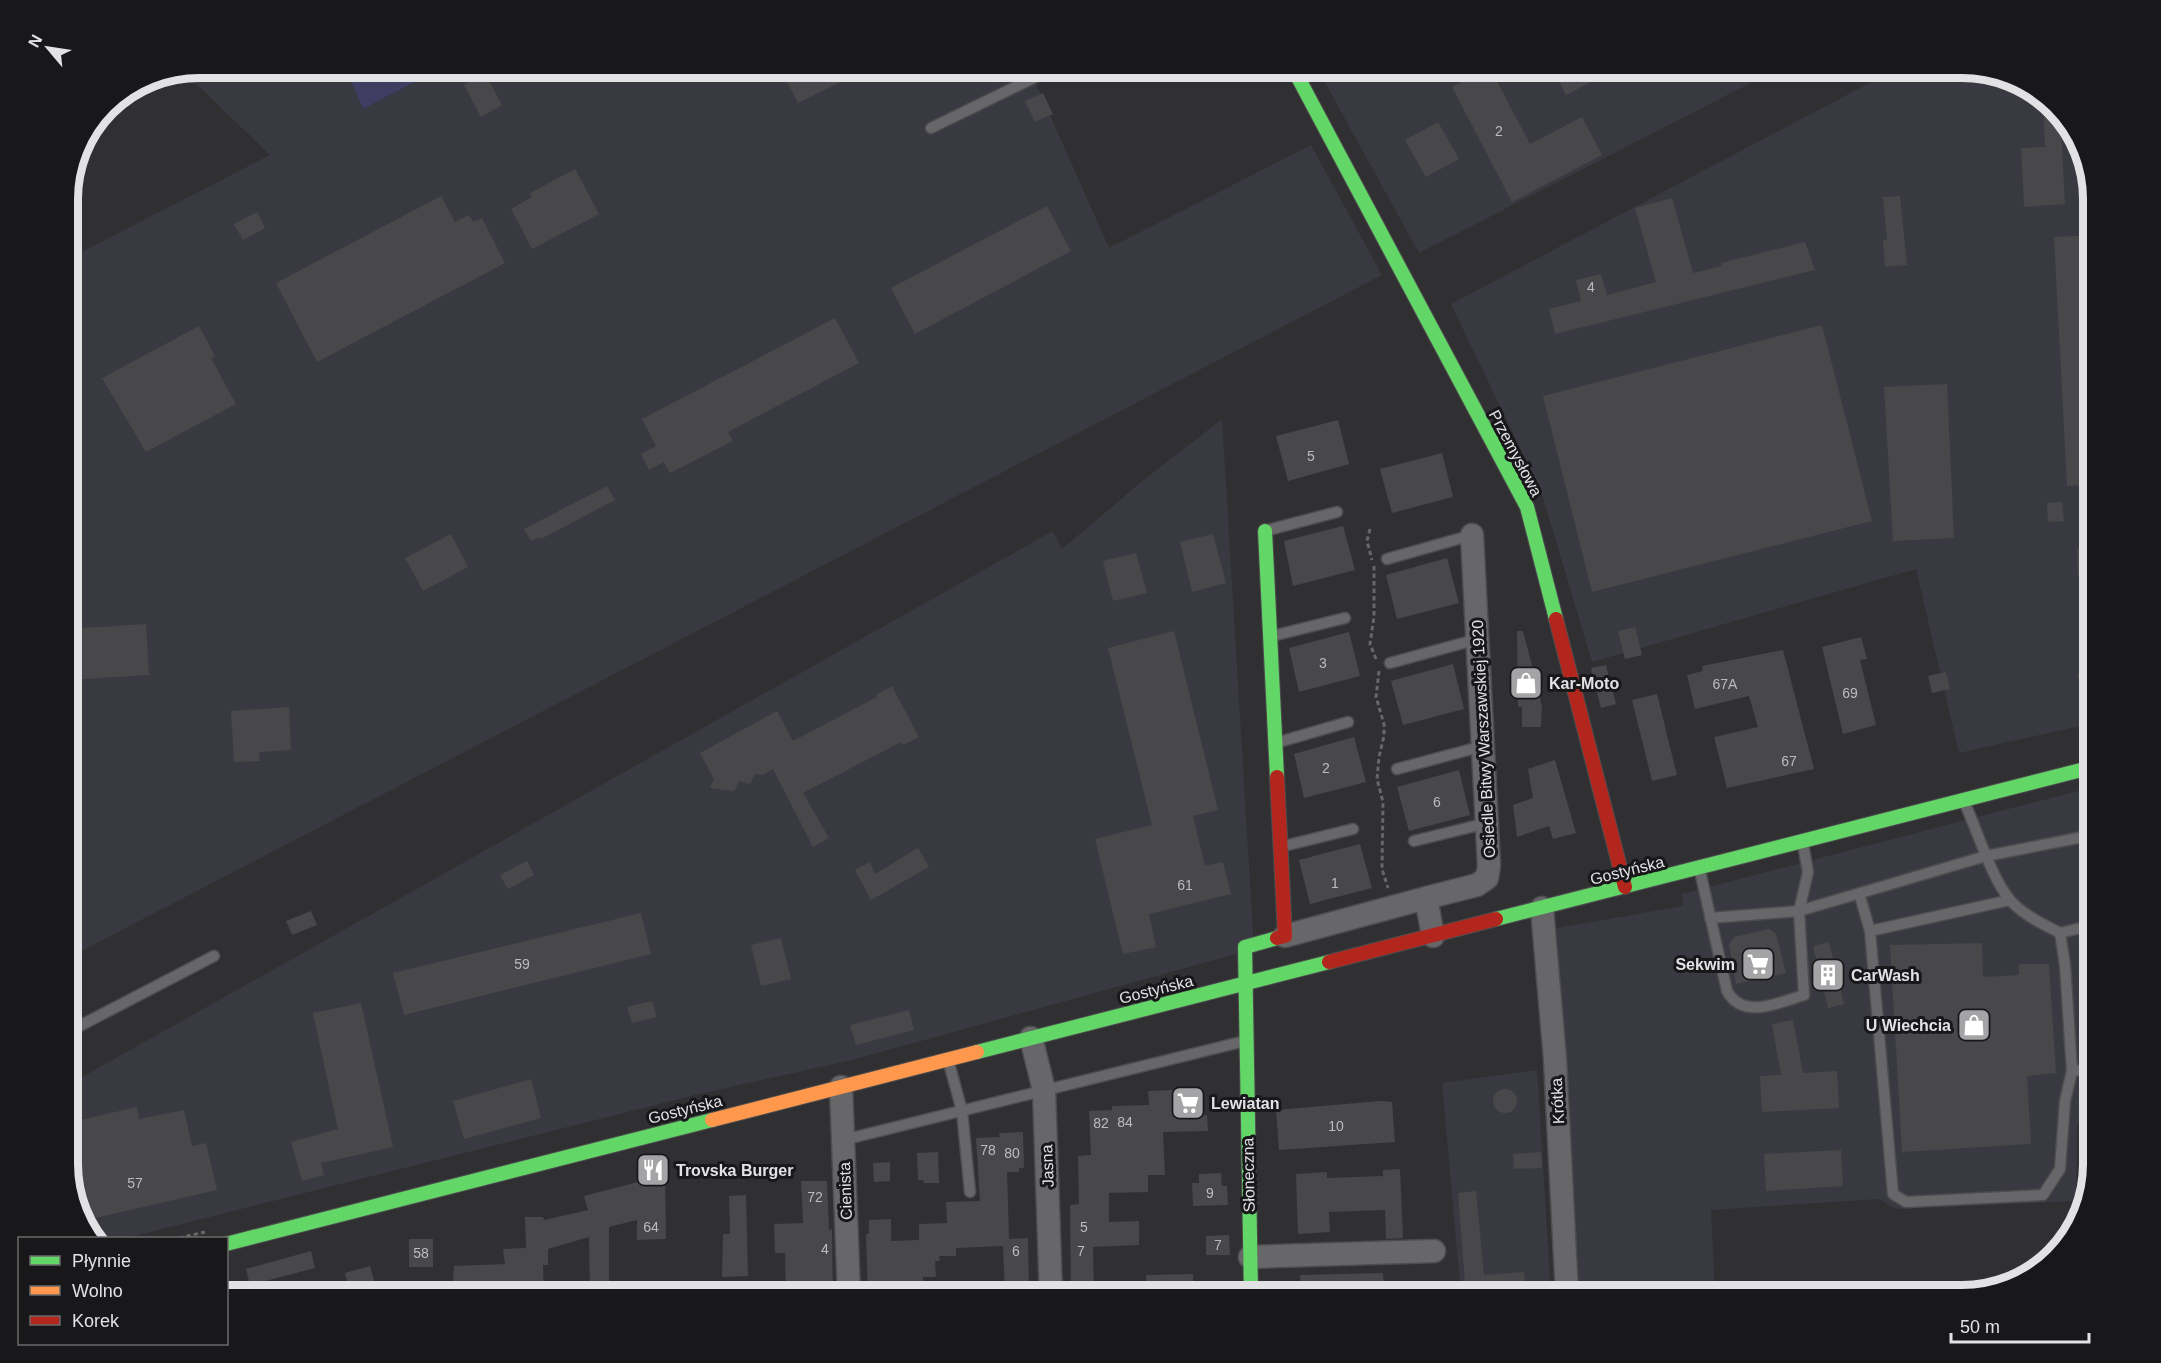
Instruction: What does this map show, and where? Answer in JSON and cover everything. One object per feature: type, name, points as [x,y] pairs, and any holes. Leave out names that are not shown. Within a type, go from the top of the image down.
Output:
[{"type":"main road","name":"Przemysłowa","points":[[1298,78],[1527,507],[1625,887]]},
{"type":"main road","points":[[1265,531],[1285,936]]},
{"type":"main road","name":"Gostyńska","points":[[228,1243],[2083,770]]},
{"type":"main road","name":"Osiedle Bitwy Warszawskiej 1920","points":[[1245,984],[1245,947],[1285,936]]},
{"type":"main road","name":"Słoneczna","points":[[1245,984],[1251,1285]]},
{"type":"street","name":"Osiedle Bitwy Warszawskiej 1920","points":[[1285,936],[1477,885],[1487,878],[1489,866],[1484,746],[1472,535]]},
{"type":"street","points":[[1426,898],[1433,936]]},
{"type":"street","name":"Krótka","points":[[1542,908],[1555,1059],[1566,1285]]},
{"type":"street","name":"Jasna","points":[[1031,1038],[1044,1090],[1051,1285]]},
{"type":"street","name":"Cienista","points":[[841,1087],[849,1285]]},
{"type":"street","points":[[1250,1257],[1434,1251]]},
{"type":"lane","points":[[932,129],[1034,78]]},
{"type":"lane","points":[[1265,531],[1337,512]]},
{"type":"lane","points":[[1387,559],[1472,535]]},
{"type":"lane","points":[[1271,637],[1345,618]]},
{"type":"lane","points":[[1390,663],[1478,639]]},
{"type":"lane","points":[[1275,743],[1348,722]]},
{"type":"lane","points":[[1397,769],[1484,746]]},
{"type":"lane","points":[[1963,800],[1986,856],[2010,900],[2034,920],[2060,933],[2083,928]]},
{"type":"lane","points":[[1414,841],[1487,823]]},
{"type":"lane","points":[[1281,847],[1353,829]]},
{"type":"lane","points":[[1710,918],[1799,911],[1986,856],[2083,837]]},
{"type":"lane","points":[[1700,868],[1726,991],[1732,1002],[1745,1009],[1772,1005],[1804,995],[1799,911],[1808,872],[1802,842]]},
{"type":"lane","points":[[1859,893],[1870,931],[1893,1194],[1906,1202],[2043,1195],[2060,1170],[2065,1101],[2072,1071],[2066,965],[2060,933]]},
{"type":"lane","points":[[1870,931],[2010,900]]},
{"type":"lane","points":[[78,1027],[214,956]]},
{"type":"lane","points":[[843,1140],[1246,1041]]},
{"type":"lane","points":[[948,1060],[962,1111],[970,1192]]},
{"type":"lane","points":[[2072,1071],[2083,1070]]},
{"type":"path","points":[[1370,529],[1367,541],[1374,569],[1372,588],[1374,617],[1370,644],[1379,669],[1376,697],[1384,724],[1377,767],[1385,814],[1382,869],[1393,907]]},
{"type":"shaded area","points":[[190,78],[349,78],[363,109],[424,78],[1033,78],[1109,248],[1311,145],[1382,275],[78,953],[78,254],[270,155]]},
{"type":"shaded area","points":[[349,78],[421,78],[421,79],[363,109]]},
{"type":"shaded area","points":[[1323,78],[1760,78],[1419,253]]},
{"type":"shaded area","points":[[1879,78],[1978,79],[1994,82],[2023,94],[2048,113],[2067,138],[2077,160],[2083,191],[2083,725],[1959,753],[1916,569],[1592,662],[1542,494],[1451,304]]},
{"type":"shaded area","points":[[1222,419],[1254,949],[852,1060],[695,1095],[130,1237],[102,1237],[87,1210],[80,1188],[78,1079],[1053,531],[1062,549],[1140,483]]},
{"type":"shaded area","points":[[2083,790],[2083,1123],[2077,1125],[2076,1201],[1895,1209],[1879,1199],[1711,1210],[1715,1285],[1575,1285],[1557,928],[1683,906],[1682,894]]},
{"type":"shaded area","points":[[1537,1070],[1550,1285],[1460,1285],[1442,1083]]},
{"type":"building","points":[[476,78],[488,78],[502,105],[481,117],[464,85]]},
{"type":"building","points":[[785,78],[849,78],[798,103]]},
{"type":"building","points":[[1470,78],[1495,78],[1530,144],[1582,117],[1602,155],[1512,202],[1452,87]]},
{"type":"building","points":[[1557,78],[1598,78],[1566,95]]},
{"type":"building","points":[[1043,93],[1053,114],[1035,122],[1025,101]]},
{"type":"building","points":[[2043,109],[2061,129],[2065,204],[2024,207],[2021,148],[2045,147]]},
{"type":"building","points":[[1438,122],[1459,159],[1426,177],[1405,140]]},
{"type":"building","points":[[575,169],[599,214],[532,249],[511,209],[532,197],[530,193]]},
{"type":"building","points":[[441,196],[455,222],[469,215],[473,222],[482,218],[505,263],[317,362],[276,283]]},
{"type":"building","points":[[1900,196],[1907,265],[1885,267],[1883,240],[1887,240],[1883,197]]},
{"type":"building","points":[[1672,198],[1693,273],[1722,266],[1721,263],[1805,242],[1815,270],[1555,334],[1549,309],[1581,301],[1576,280],[1601,274],[1607,295],[1656,282],[1635,208]]},
{"type":"building","points":[[1047,206],[1071,251],[915,334],[891,288]]},
{"type":"building","points":[[257,212],[265,228],[243,240],[234,224]]},
{"type":"building","points":[[2083,236],[2083,485],[2067,486],[2054,237]]},
{"type":"building","points":[[835,318],[859,363],[728,432],[733,441],[670,473],[664,462],[649,470],[641,454],[656,446],[642,419]]},
{"type":"building","points":[[1822,325],[1872,521],[1592,592],[1543,396]]},
{"type":"building","points":[[199,326],[215,356],[211,358],[236,404],[146,452],[102,378]]},
{"type":"building","points":[[1947,384],[1954,538],[1893,541],[1884,387]]},
{"type":"building","points":[[1338,420],[1349,464],[1288,481],[1276,436]]},
{"type":"building","points":[[1442,453],[1453,497],[1392,513],[1380,469]]},
{"type":"building","points":[[607,486],[615,500],[541,539],[540,537],[531,541],[524,529]]},
{"type":"building","points":[[2062,502],[2064,521],[2048,522],[2047,503]]},
{"type":"building","points":[[1343,526],[1355,570],[1293,586],[1284,541]]},
{"type":"building","points":[[451,534],[468,567],[423,591],[405,558]]},
{"type":"building","points":[[1213,534],[1226,583],[1192,592],[1180,542]]},
{"type":"building","points":[[2077,548],[2083,548],[2083,577],[2078,577]]},
{"type":"building","points":[[1136,553],[1147,593],[1113,601],[1103,561]]},
{"type":"building","points":[[1447,558],[1459,603],[1397,619],[1386,575]]},
{"type":"building","points":[[146,624],[149,675],[78,679],[78,628]]},
{"type":"building","points":[[1635,627],[1642,655],[1625,659],[1618,631]]},
{"type":"building","points":[[1174,631],[1218,810],[1193,816],[1205,866],[1223,862],[1231,894],[1149,914],[1156,947],[1123,954],[1095,839],[1152,825],[1108,648]]},
{"type":"building","name":"Kar-Moto","points":[[1517,631],[1523,631],[1538,689],[1542,707],[1541,727],[1522,727],[1522,707],[1518,707]]},
{"type":"building","points":[[1349,632],[1360,676],[1299,692],[1289,648]]},
{"type":"building","points":[[1861,637],[1867,659],[1860,660],[1876,725],[1843,734],[1822,647]]},
{"type":"building","points":[[1783,650],[1814,769],[1727,788],[1714,737],[1758,727],[1749,696],[1695,709],[1687,675],[1703,671],[1702,666]]},
{"type":"building","points":[[1453,664],[1464,709],[1403,725],[1391,681]]},
{"type":"building","points":[[1606,665],[1616,704],[1601,708],[1591,668]]},
{"type":"building","points":[[1946,672],[1950,689],[1932,693],[1928,676]]},
{"type":"building","points":[[2083,672],[2083,697],[2077,674]]},
{"type":"building","points":[[892,686],[919,737],[903,745],[901,742],[803,793],[829,838],[813,847],[773,769],[763,775],[755,774],[750,784],[739,781],[734,791],[710,788],[714,779],[700,753],[777,711],[793,741],[877,697],[876,695]]},
{"type":"building","points":[[1657,694],[1677,775],[1652,781],[1632,700]]},
{"type":"building","points":[[289,707],[291,750],[259,752],[260,761],[234,762],[231,711]]},
{"type":"building","points":[[1354,737],[1366,782],[1304,798],[1294,754]]},
{"type":"building","points":[[1555,760],[1576,833],[1553,839],[1549,826],[1517,837],[1513,805],[1533,798],[1528,769]]},
{"type":"building","points":[[1459,770],[1470,815],[1409,831],[1397,787]]},
{"type":"building","points":[[1360,844],[1372,888],[1310,904],[1299,860]]},
{"type":"building","points":[[918,848],[929,867],[871,900],[855,870],[870,862],[875,874]]},
{"type":"building","points":[[527,861],[534,875],[508,889],[500,875]]},
{"type":"building","points":[[311,911],[317,925],[292,935],[286,921]]},
{"type":"building","points":[[641,913],[651,954],[404,1015],[393,973]]},
{"type":"building","name":"Sekwim","points":[[1769,929],[1776,934],[1786,973],[1736,984],[1729,945],[1734,937]]},
{"type":"building","points":[[781,938],[791,979],[761,986],[751,945]]},
{"type":"building","name":"CarWash","points":[[1829,942],[1844,1004],[1828,1008],[1813,946]]},
{"type":"building","name":"U Wiechcia","points":[[1982,943],[1983,977],[2019,975],[2019,964],[2049,964],[2056,1073],[2027,1076],[2031,1144],[1902,1152],[1890,945]]},
{"type":"building","points":[[652,1001],[657,1017],[632,1023],[627,1007]]},
{"type":"building","points":[[361,1003],[393,1147],[321,1163],[324,1175],[302,1181],[291,1142],[338,1129],[313,1013]]},
{"type":"building","points":[[909,1010],[914,1030],[856,1045],[850,1025]]},
{"type":"building","points":[[1793,1020],[1803,1073],[1837,1071],[1839,1108],[1762,1112],[1760,1076],[1781,1075],[1772,1024]]},
{"type":"building","points":[[531,1079],[541,1118],[464,1139],[453,1101]]},
{"type":"building","points":[[1201,1089],[1201,1115],[1207,1115],[1208,1131],[1163,1132],[1165,1175],[1148,1175],[1148,1192],[1109,1193],[1109,1222],[1139,1221],[1139,1245],[1093,1247],[1094,1285],[1071,1285],[1070,1205],[1079,1204],[1078,1156],[1091,1155],[1089,1111],[1112,1110],[1112,1106],[1149,1105],[1148,1091]]},
{"type":"building","points":[[1505,1089],[1513,1093],[1517,1101],[1513,1109],[1505,1113],[1497,1109],[1493,1101],[1497,1093]]},
{"type":"building","points":[[1380,1101],[1392,1102],[1395,1142],[1279,1150],[1276,1110]]},
{"type":"building","points":[[137,1107],[139,1119],[184,1110],[192,1146],[206,1143],[217,1190],[91,1219],[80,1188],[78,1121]]},
{"type":"building","points":[[1023,1132],[1024,1168],[1019,1168],[1019,1172],[1007,1172],[1009,1239],[1028,1238],[1029,1285],[1005,1285],[1003,1246],[956,1248],[956,1256],[939,1256],[940,1261],[935,1261],[936,1277],[923,1277],[923,1285],[868,1285],[866,1234],[869,1234],[869,1220],[891,1219],[891,1241],[919,1240],[919,1224],[947,1223],[946,1202],[980,1201],[976,1138],[1000,1137],[999,1133]]},
{"type":"building","points":[[1841,1150],[1843,1186],[1766,1191],[1764,1154]]},
{"type":"building","points":[[938,1152],[939,1183],[924,1183],[923,1180],[918,1180],[917,1153]]},
{"type":"building","points":[[1541,1152],[1542,1168],[1514,1169],[1513,1154]]},
{"type":"building","points":[[890,1162],[890,1181],[874,1182],[873,1163]]},
{"type":"building","points":[[1400,1169],[1403,1238],[1386,1239],[1385,1210],[1329,1212],[1330,1232],[1298,1234],[1296,1174],[1327,1172],[1327,1178],[1383,1176],[1383,1170]]},
{"type":"building","points":[[1221,1173],[1222,1186],[1227,1186],[1228,1205],[1193,1206],[1192,1183],[1199,1183],[1199,1174]]},
{"type":"building","points":[[665,1175],[666,1239],[637,1240],[637,1220],[609,1227],[609,1285],[590,1285],[589,1237],[548,1249],[548,1265],[543,1265],[544,1285],[453,1285],[454,1266],[505,1264],[503,1249],[526,1248],[525,1217],[543,1217],[544,1220],[588,1210],[584,1196]]},
{"type":"building","points":[[801,1181],[827,1181],[829,1230],[832,1229],[833,1285],[786,1285],[785,1253],[775,1253],[774,1224],[803,1223]]},
{"type":"building","points":[[1476,1191],[1484,1275],[1524,1272],[1525,1285],[1465,1285],[1458,1193]]},
{"type":"building","points":[[746,1195],[748,1276],[722,1277],[723,1234],[730,1234],[729,1196]]},
{"type":"building","points":[[1229,1235],[1230,1255],[1206,1255],[1206,1236]]},
{"type":"building","points":[[409,1239],[433,1239],[433,1267],[409,1267]]},
{"type":"building","points":[[311,1251],[315,1268],[250,1285],[246,1269]]},
{"type":"building","points":[[370,1266],[375,1285],[348,1285],[345,1273]]},
{"type":"building","points":[[1383,1273],[1384,1285],[1300,1285],[1300,1275]]},
{"type":"building","points":[[1193,1274],[1193,1285],[1147,1285],[1146,1275]]},
{"type":"traffic: fast","points":[[1298,78],[1527,507],[1556,619]]},
{"type":"traffic: fast","points":[[1265,531],[1277,777]]},
{"type":"traffic: fast","points":[[1496,919],[2083,770]]},
{"type":"traffic: fast","points":[[1251,1285],[1245,947],[1277,938]]},
{"type":"traffic: fast","points":[[977,1052],[1329,962]]},
{"type":"traffic: fast","points":[[228,1243],[712,1120]]},
{"type":"traffic: slow","points":[[712,1120],[977,1052]]},
{"type":"traffic: jam","points":[[1556,619],[1625,887]]},
{"type":"traffic: jam","points":[[1277,777],[1285,936],[1277,938]]},
{"type":"traffic: jam","points":[[1329,962],[1496,919]]},
{"type":"place","name":"Kar-Moto","points":[[1526,683]]},
{"type":"place","name":"Sekwim","points":[[1758,964]]},
{"type":"place","name":"CarWash","points":[[1828,975]]},
{"type":"place","name":"U Wiechcia","points":[[1974,1025]]},
{"type":"place","name":"Lewiatan","points":[[1188,1103]]},
{"type":"place","name":"Trovska Burger","points":[[653,1170]]}]
